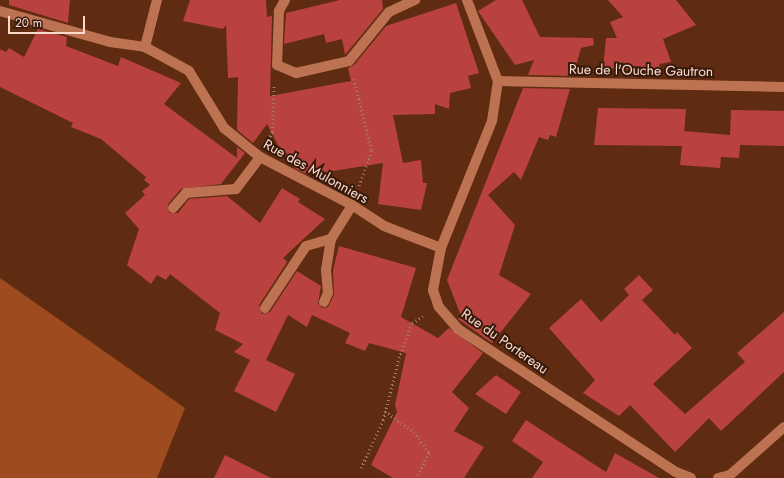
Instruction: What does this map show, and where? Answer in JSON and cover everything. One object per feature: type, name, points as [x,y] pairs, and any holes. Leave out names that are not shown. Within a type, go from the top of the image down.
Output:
[{"type":"street","points":[[145,47],[157,0]]},
{"type":"street","points":[[285,0],[279,11],[277,65],[296,73],[349,61],[390,12],[415,0]]},
{"type":"street","name":"Rue du Portereau","points":[[467,0],[498,81],[492,121],[441,248],[433,290],[439,307],[458,329],[676,472],[691,478]]},
{"type":"street","name":"Rue des Mulonniers","points":[[0,11],[110,42],[145,47],[189,71],[224,128],[260,157],[352,205],[384,226],[441,248]]},
{"type":"street","name":"Rue de l'Ouche Gautron","points":[[498,81],[784,87]]},
{"type":"street","points":[[172,208],[186,193],[236,189],[260,157]]},
{"type":"street","points":[[324,302],[328,293],[326,270],[331,239],[352,205]]},
{"type":"street","points":[[265,308],[306,246],[331,239]]},
{"type":"street","points":[[718,478],[730,475],[784,427]]},
{"type":"path","points":[[349,61],[372,152],[352,205]]},
{"type":"path","points":[[260,157],[272,132],[273,87],[277,65]]},
{"type":"path","points":[[361,468],[385,411],[399,358],[412,323],[439,307]]},
{"type":"path","points":[[385,411],[414,432],[429,453],[418,478]]},
{"type":"shaded area","points":[[0,278],[185,408],[157,478],[0,478]]},
{"type":"building","points":[[9,0],[70,0],[68,23],[9,5]]},
{"type":"building","points":[[190,0],[266,0],[267,17],[272,16],[270,96],[351,81],[348,68],[354,65],[386,26],[456,3],[479,73],[468,76],[471,88],[450,93],[449,109],[435,104],[435,114],[393,115],[403,163],[421,160],[423,183],[427,183],[421,210],[378,204],[383,163],[308,175],[294,168],[298,162],[281,151],[267,124],[253,143],[237,130],[238,77],[228,78],[226,25],[223,29],[183,21]]},
{"type":"building","points":[[340,0],[382,0],[383,9],[345,55],[342,39],[326,43],[324,34],[284,44],[286,13]]},
{"type":"building","points":[[496,0],[522,0],[540,37],[593,38],[594,45],[581,48],[573,76],[528,75],[534,60],[515,65],[478,11]]},
{"type":"building","points":[[608,0],[676,0],[696,25],[663,39],[671,62],[659,64],[661,70],[603,69],[606,38],[617,38],[610,22],[623,17]]},
{"type":"building","points":[[38,29],[67,37],[66,46],[118,66],[121,57],[181,83],[164,104],[237,158],[237,147],[245,153],[221,184],[181,189],[168,204],[169,213],[178,213],[189,199],[227,196],[260,223],[282,188],[300,199],[298,202],[325,219],[283,258],[287,261],[286,264],[259,305],[262,314],[270,312],[297,271],[321,286],[318,303],[322,308],[328,307],[334,295],[333,270],[339,246],[416,268],[401,317],[438,338],[449,328],[483,353],[452,392],[469,408],[454,431],[484,447],[464,478],[393,478],[371,465],[397,412],[395,405],[406,353],[369,343],[365,351],[345,343],[350,333],[312,315],[307,327],[288,315],[266,360],[295,374],[276,412],[234,391],[250,360],[234,352],[243,344],[215,330],[220,313],[170,274],[166,280],[157,275],[151,284],[127,265],[139,229],[125,213],[145,195],[142,191],[150,185],[144,180],[146,177],[101,139],[71,127],[73,123],[0,87],[0,49],[6,52],[9,48],[24,57]]},
{"type":"building","points":[[523,88],[570,89],[556,137],[550,135],[548,140],[539,137],[521,180],[514,172],[488,195],[515,225],[499,275],[531,294],[492,343],[458,319],[461,316],[447,280]]},
{"type":"building","points":[[598,108],[686,109],[684,131],[730,135],[731,110],[784,111],[784,146],[740,145],[739,158],[721,157],[720,168],[680,165],[682,146],[594,145]]},
{"type":"building","points":[[639,275],[653,290],[642,300],[675,335],[677,332],[692,348],[653,384],[685,414],[745,362],[737,353],[784,312],[784,372],[721,431],[709,418],[675,452],[630,405],[619,416],[583,393],[595,380],[549,328],[581,299],[601,322],[629,295],[624,289]]},
{"type":"building","points":[[496,375],[521,392],[506,414],[475,394]]},
{"type":"building","points":[[526,420],[606,472],[615,453],[659,478],[532,478],[543,462],[512,441]]},
{"type":"building","points":[[225,455],[271,478],[214,478]]}]
